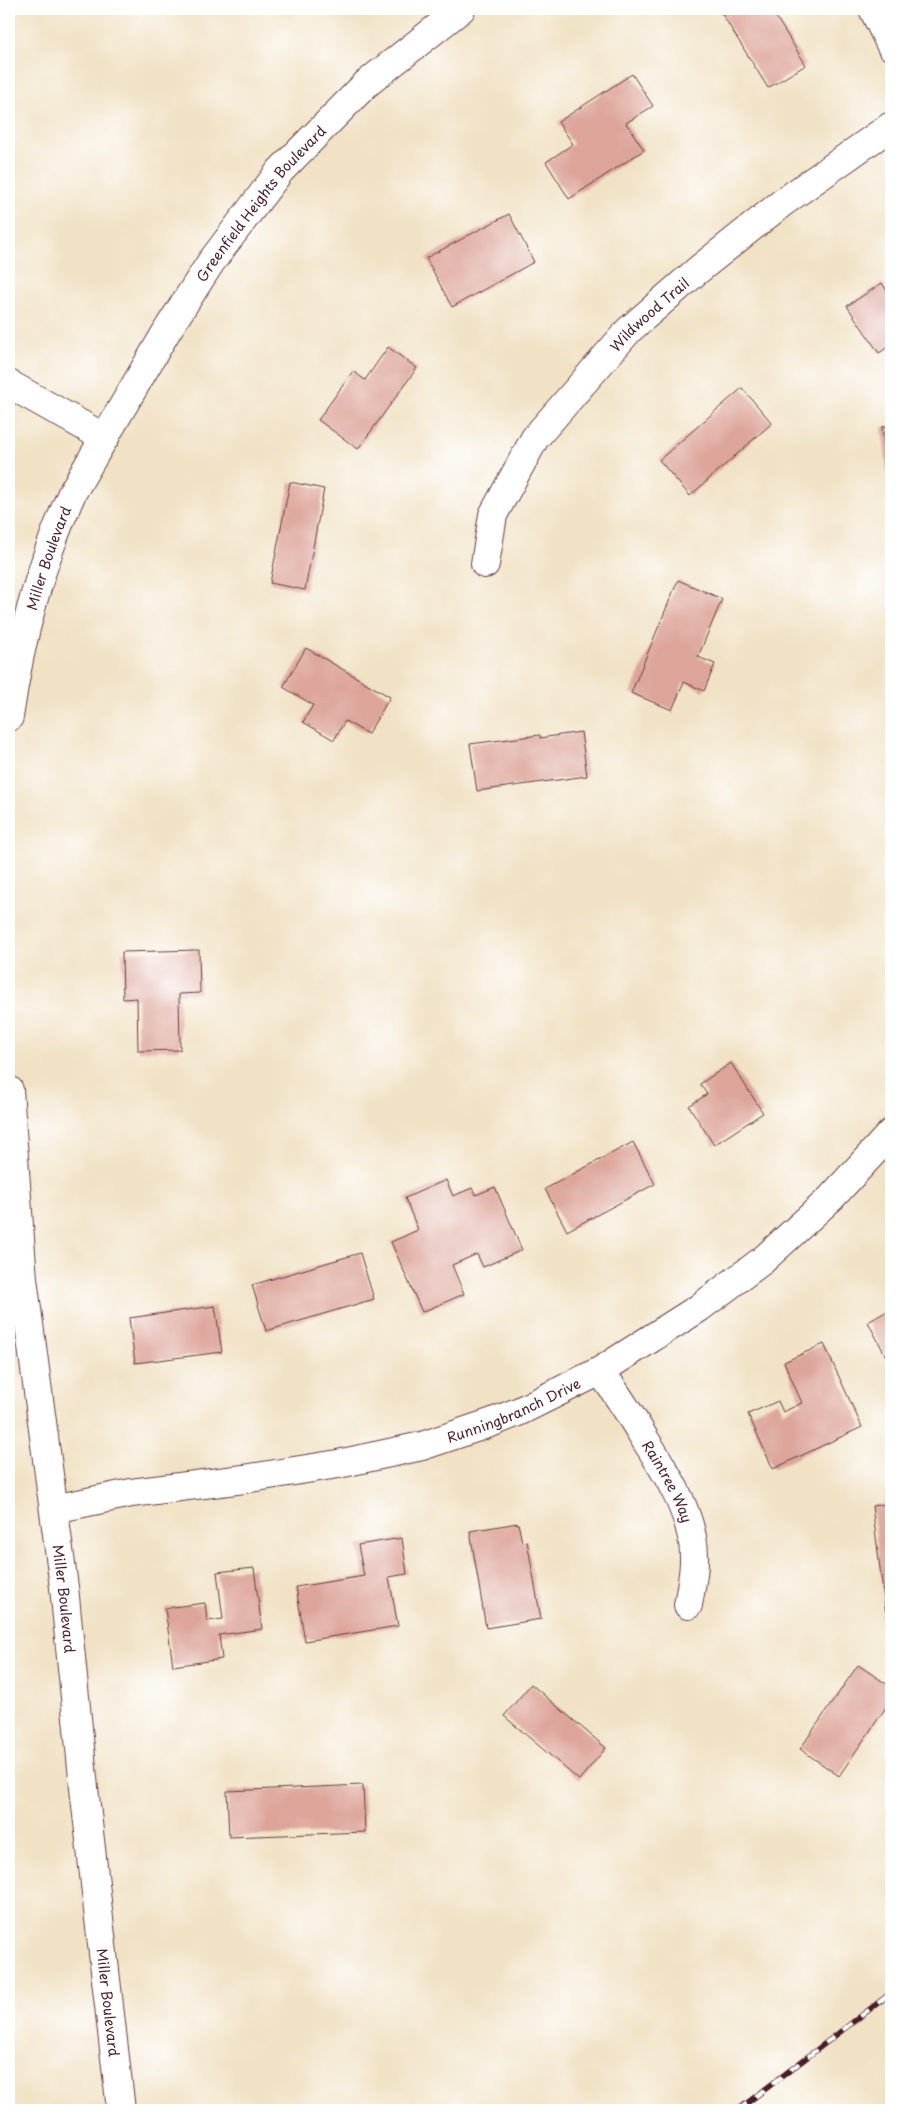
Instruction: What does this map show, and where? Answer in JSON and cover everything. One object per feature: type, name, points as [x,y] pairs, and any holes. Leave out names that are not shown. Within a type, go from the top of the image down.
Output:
[{"type":"street","name":"Greenfield Heights Boulevard","points":[[105,438],[168,329],[206,270],[280,171],[366,84],[461,9]]},
{"type":"street","points":[[873,9],[891,46]]},
{"type":"street","name":"Wildwood Trail","points":[[485,564],[493,515],[535,438],[629,330],[698,270],[782,203],[891,126]]},
{"type":"street","points":[[9,384],[105,438]]},
{"type":"street","name":"Miller Boulevard","points":[[10,704],[17,663],[33,596],[72,493],[105,438]]},
{"type":"street","name":"Miller Boulevard","points":[[9,1090],[16,1280],[54,1509],[64,1587],[84,1788],[121,2110]]},
{"type":"street","name":"Runningbranch Drive","points":[[54,1509],[130,1493],[244,1480],[338,1464],[422,1446],[520,1411],[600,1370],[699,1308],[763,1260],[831,1198],[891,1133]]},
{"type":"street","name":"Raintree Way","points":[[600,1370],[616,1392],[671,1481],[688,1519],[693,1538],[695,1565],[688,1605]]},
{"type":"building","points":[[719,9],[749,9],[750,11],[754,9],[771,9],[806,65],[768,88]]},
{"type":"building","points":[[632,74],[653,106],[626,123],[644,150],[569,199],[546,162],[573,144],[558,122]]},
{"type":"building","points":[[509,214],[534,262],[452,307],[426,258]]},
{"type":"building","points":[[882,283],[891,297],[891,345],[879,353],[847,306]]},
{"type":"building","points":[[388,347],[417,368],[358,449],[318,420],[353,371],[365,380]]},
{"type":"building","points":[[742,388],[772,423],[690,496],[659,460]]},
{"type":"building","points":[[891,426],[891,487],[889,487],[882,427]]},
{"type":"building","points":[[290,482],[324,489],[305,590],[270,583]]},
{"type":"building","points":[[678,580],[722,599],[698,657],[715,664],[704,691],[684,682],[672,710],[631,693]]},
{"type":"building","points":[[306,648],[390,697],[368,734],[345,721],[334,740],[303,722],[313,705],[283,687]]},
{"type":"building","points":[[581,732],[587,776],[477,791],[470,744],[540,735],[540,738]]},
{"type":"building","points":[[891,779],[891,819],[886,818]]},
{"type":"building","points":[[199,950],[200,993],[179,994],[180,1050],[138,1051],[137,998],[123,999],[122,952]]},
{"type":"building","points":[[731,1063],[763,1113],[714,1145],[689,1106],[707,1094],[700,1084]]},
{"type":"building","points":[[633,1142],[655,1184],[567,1231],[545,1189]]},
{"type":"building","points":[[446,1180],[453,1196],[472,1188],[476,1195],[495,1187],[522,1250],[483,1267],[477,1254],[452,1265],[464,1294],[422,1312],[391,1242],[418,1230],[405,1198]]},
{"type":"building","points":[[360,1253],[374,1299],[266,1331],[252,1285]]},
{"type":"building","points":[[215,1306],[222,1352],[135,1363],[129,1318]]},
{"type":"building","points":[[891,1309],[891,1363],[890,1364],[868,1322]]},
{"type":"building","points":[[824,1344],[862,1427],[773,1469],[748,1414],[778,1401],[783,1412],[802,1403],[784,1362]]},
{"type":"building","points":[[891,1503],[891,1623],[887,1623],[872,1506]]},
{"type":"building","points":[[518,1523],[522,1542],[527,1541],[541,1619],[486,1628],[470,1531]]},
{"type":"building","points":[[402,1538],[407,1574],[389,1577],[398,1626],[305,1641],[296,1587],[364,1576],[358,1545]]},
{"type":"building","points":[[254,1568],[262,1629],[219,1635],[222,1659],[173,1666],[165,1608],[205,1603],[207,1621],[223,1619],[217,1572]]},
{"type":"building","points":[[858,1665],[891,1687],[891,1700],[839,1776],[800,1749]]},
{"type":"building","points":[[531,1684],[606,1748],[579,1780],[504,1716]]},
{"type":"building","points":[[363,1785],[365,1832],[229,1837],[227,1791]]},
{"type":"railway","points":[[738,2110],[891,1993]]}]
